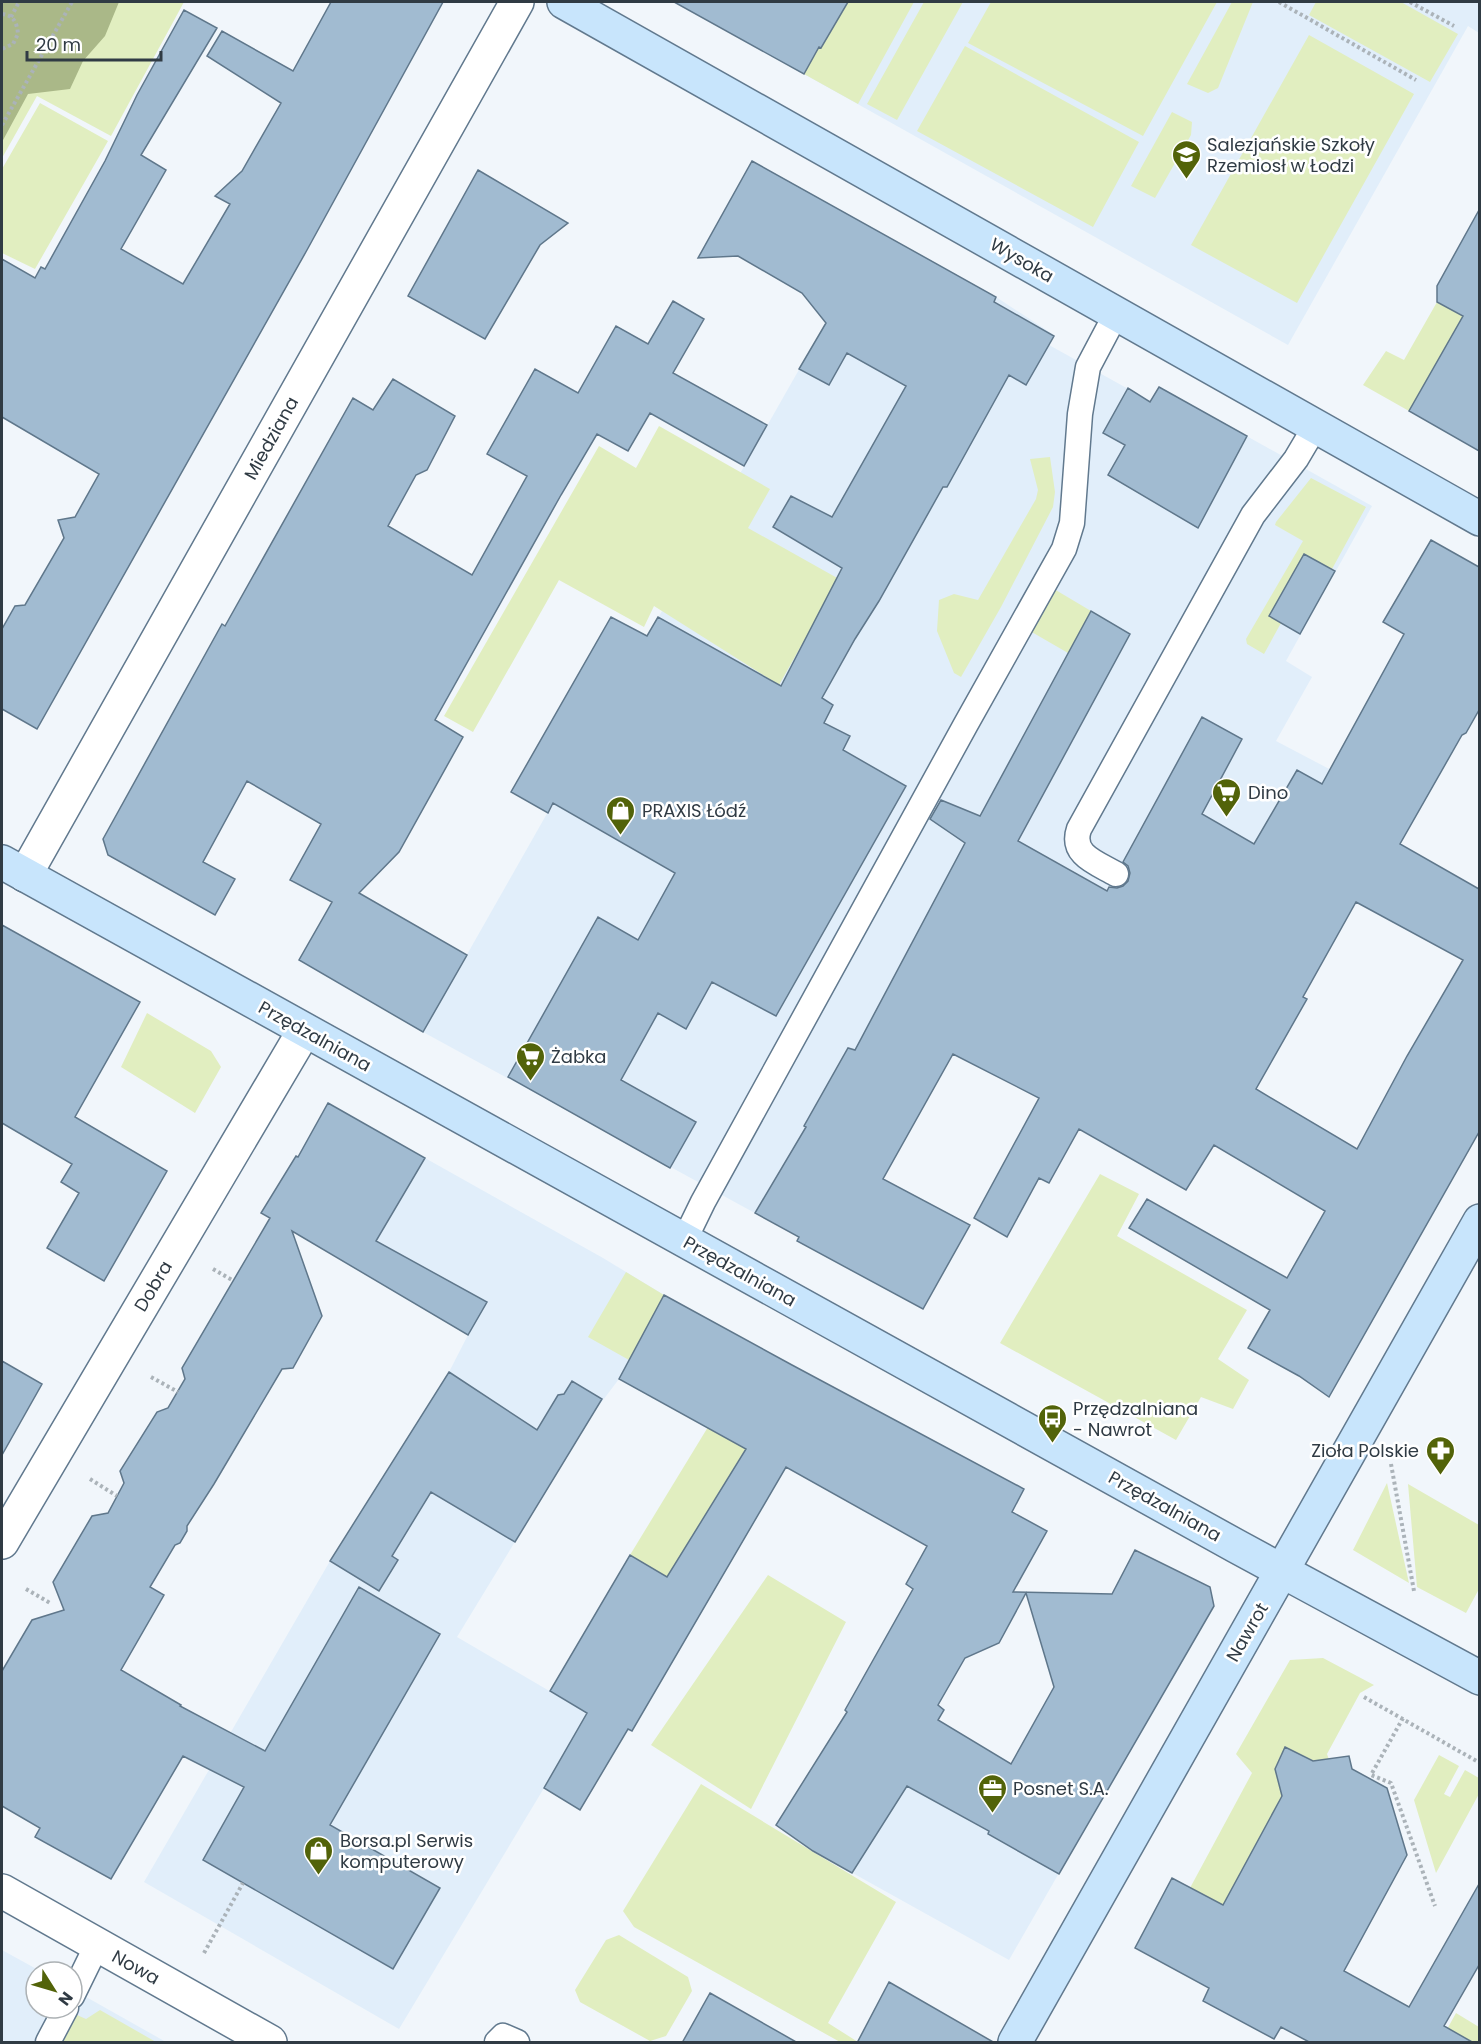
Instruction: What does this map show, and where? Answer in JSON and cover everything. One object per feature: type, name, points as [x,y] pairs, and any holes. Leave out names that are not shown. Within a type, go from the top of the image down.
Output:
[{"type":"street","name":"Miedziana","points":[[13,869],[517,2]]},
{"type":"street","name":"Wysoka","points":[[564,2],[1479,519]]},
{"type":"street","name":"Przędzalniana","points":[[13,869],[1479,1678]]},
{"type":"street","name":"Dobra","points":[[2,1542],[304,1030]]},
{"type":"street","name":"Nawrot","points":[[1015,2043],[1479,1221]]},
{"type":"street","name":"Nowa","points":[[2,1891],[270,2043]]},
{"type":"lane","points":[[684,1241],[703,1202],[1064,549],[1072,523],[1080,414],[1088,367],[1116,314]]},
{"type":"lane","points":[[1116,874],[1085,856],[1078,847],[1076,838],[1079,829],[1253,515],[1296,459],[1315,427]]},
{"type":"lane","points":[[84,1972],[97,1945]]},
{"type":"lane","points":[[48,2043],[60,2020]]},
{"type":"lane","points":[[497,2043],[503,2036],[517,2043]]},
{"type":"path","points":[[11,16],[19,2]]},
{"type":"path","points":[[2,125],[72,2]]},
{"type":"path","points":[[1279,2],[1416,80]]},
{"type":"path","points":[[1410,2],[1454,26]]},
{"type":"path","points":[[2,14],[11,16],[16,23],[18,34],[13,44],[2,48]]},
{"type":"path","points":[[213,1269],[232,1280]]},
{"type":"path","points":[[151,1377],[178,1392]]},
{"type":"path","points":[[1391,1464],[1414,1591]]},
{"type":"path","points":[[90,1479],[117,1496]]},
{"type":"path","points":[[26,1589],[50,1603]]},
{"type":"path","points":[[1364,1697],[1479,1763]]},
{"type":"path","points":[[1402,1718],[1371,1775],[1391,1783],[1435,1906]]},
{"type":"path","points":[[204,1953],[243,1883]]},
{"type":"shaded area","name":"Salezjańskie Szkoły Rzemiosł w Łodzi","points":[[848,2],[1479,2],[1479,33],[1468,26],[1288,345],[804,74]]},
{"type":"shaded area","points":[[872,241],[996,297],[1054,335],[1049,345],[1150,401],[1159,387],[1372,506],[1286,661],[1312,677],[1276,741],[1373,792],[1143,912],[1018,841],[799,1237],[423,1032]]},
{"type":"shaded area","points":[[425,1158],[664,1295],[619,1379],[594,1412],[457,1637],[587,1713],[399,2029],[144,1882],[330,1561],[449,1372],[468,1335],[376,1241]]},
{"type":"shaded area","points":[[887,1732],[1078,1840],[1009,1960],[813,1851]]},
{"type":"shaded area","points":[[2,1950],[24,1962],[24,2020],[84,2020],[84,1996],[166,2042],[2,2042]]},
{"type":"green space","points":[[2,2],[184,2],[111,136],[37,96],[2,158]]},
{"type":"green space","points":[[2,2],[119,2],[105,36],[83,61],[70,89],[28,94],[2,142]]},
{"type":"green space","points":[[847,2],[914,2],[858,104],[804,74]]},
{"type":"green space","points":[[924,2],[963,2],[897,120],[867,104]]},
{"type":"green space","points":[[991,2],[1217,2],[1143,136],[968,43]]},
{"type":"green space","points":[[1232,2],[1253,2],[1218,88],[1208,93],[1187,84]]},
{"type":"green space","points":[[1316,2],[1401,2],[1458,34],[1430,82],[1309,15]]},
{"type":"green space","points":[[1309,35],[1414,94],[1297,303],[1191,245]]},
{"type":"green space","points":[[965,46],[1139,142],[1093,227],[917,131]]},
{"type":"green space","points":[[40,103],[108,141],[35,269],[2,253],[2,169]]},
{"type":"green space","points":[[1172,112],[1192,122],[1191,135],[1155,198],[1131,186]]},
{"type":"green space","points":[[1437,302],[1463,316],[1409,411],[1363,385],[1386,351],[1404,360]]},
{"type":"green space","points":[[659,426],[770,489],[748,528],[839,579],[779,685],[654,606],[644,627],[559,580],[473,732],[444,716],[599,446],[636,468]]},
{"type":"green space","points":[[1050,457],[1055,492],[1053,507],[1001,607],[961,677],[954,673],[937,631],[939,600],[954,594],[978,600],[1036,499],[1038,490],[1030,459]]},
{"type":"green space","points":[[1311,478],[1366,507],[1332,569],[1304,554],[1269,616],[1281,623],[1264,654],[1247,644],[1246,639],[1303,541],[1275,525]]},
{"type":"green space","points":[[1054,589],[1091,611],[1068,653],[1030,631]]},
{"type":"green space","points":[[147,1013],[211,1051],[221,1067],[195,1113],[121,1067]]},
{"type":"green space","points":[[1100,1174],[1139,1194],[1117,1236],[1247,1310],[1218,1359],[1249,1380],[1233,1409],[1201,1397],[1176,1440],[1000,1343]]},
{"type":"green space","points":[[626,1272],[664,1295],[629,1360],[588,1337]]},
{"type":"green space","points":[[708,1427],[746,1448],[667,1577],[630,1555]]},
{"type":"green space","points":[[1387,1483],[1409,1583],[1353,1550]]},
{"type":"green space","points":[[1408,1484],[1479,1525],[1479,1589],[1466,1613],[1417,1587]]},
{"type":"green space","points":[[768,1575],[846,1622],[751,1809],[651,1745]]},
{"type":"green space","points":[[1323,1658],[1374,1685],[1360,1693],[1327,1754],[1334,1774],[1310,1771],[1306,1757],[1295,1752],[1281,1755],[1275,1769],[1286,1789],[1223,1905],[1190,1888],[1252,1773],[1236,1754],[1290,1660]]},
{"type":"green space","points":[[1439,1755],[1459,1766],[1444,1794],[1450,1797],[1465,1770],[1479,1778],[1480,1792],[1436,1873],[1414,1800]]},
{"type":"green space","points":[[701,1784],[896,1902],[828,2023],[858,2042],[840,2042],[634,1927],[623,1911]]},
{"type":"green space","points":[[619,1935],[688,1977],[692,1991],[666,2036],[650,2041],[580,2002],[575,1990],[606,1940]]},
{"type":"green space","points":[[100,2010],[156,2042],[63,2042],[74,2020],[86,2019]]},
{"type":"green space","points":[[1456,2013],[1479,2027],[1479,2042],[1440,2042]]},
{"type":"building","points":[[331,2],[443,2],[307,250],[37,729],[2,709],[2,629],[15,606],[25,605],[64,538],[58,520],[75,517],[99,474],[2,417],[2,259],[35,278],[41,267],[45,269],[184,10],[217,28],[141,155],[166,170],[121,249],[183,284],[230,204],[215,196],[242,171],[281,103],[207,56],[222,31],[293,71]]},
{"type":"building","points":[[674,2],[848,2],[804,74]]},
{"type":"building","points":[[752,161],[996,297],[994,302],[1054,336],[1026,385],[1009,375],[947,487],[943,487],[822,698],[833,705],[824,723],[850,736],[843,750],[906,786],[776,1016],[712,982],[686,1029],[658,1013],[621,1080],[696,1122],[670,1168],[508,1077],[598,917],[638,940],[675,873],[553,803],[548,813],[511,792],[611,617],[647,636],[658,617],[781,686],[842,568],[773,527],[791,496],[832,517],[906,386],[847,353],[829,385],[799,369],[826,323],[802,293],[738,256],[698,258]]},
{"type":"building","points":[[478,170],[568,223],[540,245],[485,339],[408,296]]},
{"type":"building","points":[[1479,210],[1479,451],[1409,411],[1463,316],[1437,302],[1437,286]]},
{"type":"building","points":[[673,301],[704,319],[673,373],[767,425],[744,466],[650,413],[628,451],[597,434],[561,495],[435,720],[463,737],[399,852],[359,893],[467,955],[423,1032],[299,960],[332,902],[290,880],[321,824],[247,781],[203,862],[235,879],[215,915],[108,855],[103,839],[222,624],[225,626],[353,398],[373,410],[393,379],[455,416],[427,470],[416,475],[388,526],[472,575],[527,476],[487,454],[535,369],[578,393],[616,326],[648,344]]},
{"type":"building","points":[[1159,387],[1247,436],[1198,528],[1108,475],[1125,445],[1103,433],[1128,388],[1150,402]]},
{"type":"building","points":[[1431,540],[1479,567],[1479,710],[1466,733],[1462,735],[1400,844],[1479,889],[1479,1132],[1329,1397],[1299,1376],[1248,1348],[1270,1310],[1129,1228],[1147,1199],[1287,1278],[1325,1211],[1214,1145],[1186,1190],[1079,1129],[1049,1183],[1039,1178],[1007,1237],[974,1218],[1039,1098],[953,1054],[883,1179],[970,1225],[923,1309],[797,1241],[799,1237],[755,1213],[806,1127],[804,1126],[848,1048],[855,1050],[965,843],[930,819],[941,800],[980,816],[1091,611],[1130,634],[1018,841],[1107,891],[1109,887],[1117,888],[1128,881],[1130,873],[1128,866],[1123,862],[1202,717],[1242,739],[1202,814],[1254,844],[1297,770],[1322,784],[1404,634],[1383,622]],"holes":[[[1356,902],[1463,960],[1407,1056],[1357,1149],[1256,1089],[1307,999],[1303,997]]]},
{"type":"building","points":[[1304,554],[1335,571],[1300,634],[1269,616]]},
{"type":"building","points":[[2,925],[140,1002],[75,1117],[167,1171],[104,1281],[47,1248],[79,1193],[61,1182],[72,1164],[2,1123]]},
{"type":"building","points":[[328,1103],[425,1158],[376,1241],[487,1302],[468,1335],[292,1231],[322,1316],[293,1368],[282,1369],[187,1526],[187,1531],[180,1543],[175,1545],[150,1587],[164,1595],[121,1670],[180,1706],[265,1751],[359,1587],[440,1634],[330,1825],[440,1888],[393,1969],[203,1860],[244,1787],[183,1756],[111,1879],[35,1837],[40,1828],[2,1806],[2,1671],[32,1620],[64,1610],[53,1582],[92,1516],[108,1513],[124,1483],[120,1471],[157,1412],[168,1408],[185,1379],[182,1368],[270,1218],[261,1213],[296,1156],[298,1157]]},
{"type":"building","points":[[664,1295],[1024,1489],[1012,1512],[1047,1531],[1013,1592],[1112,1594],[1135,1550],[1210,1587],[1214,1606],[1059,1874],[988,1834],[989,1831],[907,1786],[852,1873],[813,1851],[776,1825],[847,1712],[845,1710],[913,1589],[906,1584],[927,1546],[786,1467],[632,1731],[628,1729],[580,1810],[544,1788],[587,1713],[550,1691],[630,1555],[667,1577],[746,1449],[619,1379]],"holes":[[[1026,1593],[1054,1687],[1011,1764],[938,1720],[944,1710],[938,1705],[965,1658],[999,1643]]]},
{"type":"building","points":[[2,1361],[42,1384],[2,1455]]},
{"type":"building","points":[[449,1372],[537,1430],[558,1395],[564,1394],[572,1381],[602,1399],[515,1542],[431,1492],[392,1556],[398,1560],[379,1591],[330,1561]]},
{"type":"building","points":[[1285,1747],[1313,1761],[1349,1756],[1352,1769],[1387,1788],[1407,1855],[1344,1971],[1409,2007],[1479,1884],[1479,1965],[1444,2026],[1474,2043],[1311,2043],[1281,2027],[1274,2039],[1203,2001],[1209,1988],[1135,1948],[1172,1878],[1223,1905],[1282,1796],[1275,1769]]},
{"type":"building","points":[[889,1982],[995,2043],[857,2043]]},
{"type":"building","points":[[710,1993],[798,2043],[682,2043]]},
{"type":"place","name":"Salezjańskie Szkoły Rzemiosł w Łodzi","points":[[1186,180]]},
{"type":"place","name":"Dino","points":[[1227,818]]},
{"type":"place","name":"PRAXIS Łódź","points":[[621,836]]},
{"type":"place","name":"Żabka","points":[[530,1082]]},
{"type":"place","name":"Przędzalniana - Nawrot","points":[[1052,1444]]},
{"type":"place","name":"Zioła Polskie","points":[[1440,1476]]},
{"type":"place","name":"Posnet S.A.","points":[[992,1814]]},
{"type":"place","name":"Borsa.pl Serwis komputerowy","points":[[319,1876]]}]
